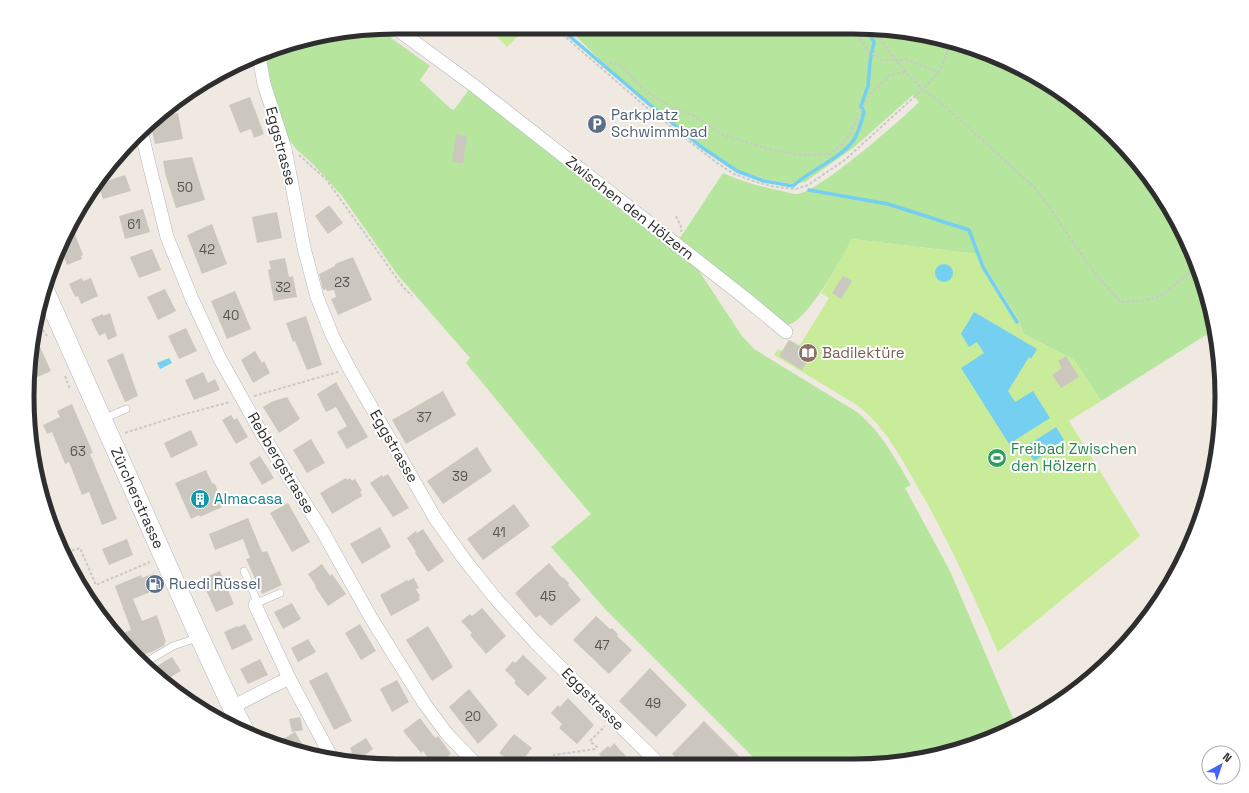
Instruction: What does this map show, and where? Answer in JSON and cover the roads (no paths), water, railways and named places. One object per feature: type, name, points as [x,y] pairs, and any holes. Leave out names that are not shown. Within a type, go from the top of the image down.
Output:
[{"type":"main road","name":"Zürcherstrasse","points":[[48,297],[200,637],[241,724]]},
{"type":"street","name":"Zwischen den Hölzern","points":[[404,34],[472,85],[745,298],[786,332]]},
{"type":"street","name":"Eggstrasse","points":[[260,61],[264,84],[285,149],[304,248],[317,297],[332,335],[349,368],[435,518],[464,559],[496,599],[536,643],[654,759]]},
{"type":"street","name":"Rebbergstrasse","points":[[143,138],[167,237],[192,299],[239,400],[323,532],[370,618],[420,697],[447,734],[471,759]]},
{"type":"street","points":[[256,604],[289,678],[329,753]]},
{"type":"street","points":[[232,707],[289,678]]},
{"type":"lane","points":[[103,419],[126,409]]},
{"type":"lane","points":[[244,570],[256,604],[280,594]]},
{"type":"lane","points":[[148,661],[173,646],[200,637]]},
{"type":"water","points":[[944,264],[950,267],[953,273],[950,279],[944,282],[938,279],[935,273],[938,267]]},
{"type":"water","points":[[974,312],[1037,349],[1031,359],[1029,357],[1008,391],[1015,402],[1033,391],[1050,418],[1009,444],[961,368],[984,353],[977,342],[969,347],[961,334]]},
{"type":"water","points":[[169,358],[172,363],[160,369],[157,363]]},
{"type":"water","points":[[1056,427],[1064,440],[1034,461],[1025,447]]},
{"type":"waterway","points":[[567,34],[700,146],[737,171],[764,181],[793,186],[843,151],[855,138],[864,112],[861,106],[868,86],[870,62],[874,42],[869,35]]},
{"type":"waterway","points":[[809,190],[888,204],[969,230],[983,267],[1017,322]]},
{"type":"place","name":"Parkplatz Schwimmbad","points":[[597,124]]},
{"type":"place","name":"Badilektüre","points":[[808,353]]},
{"type":"place","name":"Freibad Zwischen den Hölzern","points":[[997,458]]},
{"type":"place","name":"Almacasa","points":[[200,499]]},
{"type":"place","name":"Ruedi Rüssel","points":[[155,584]]}]
